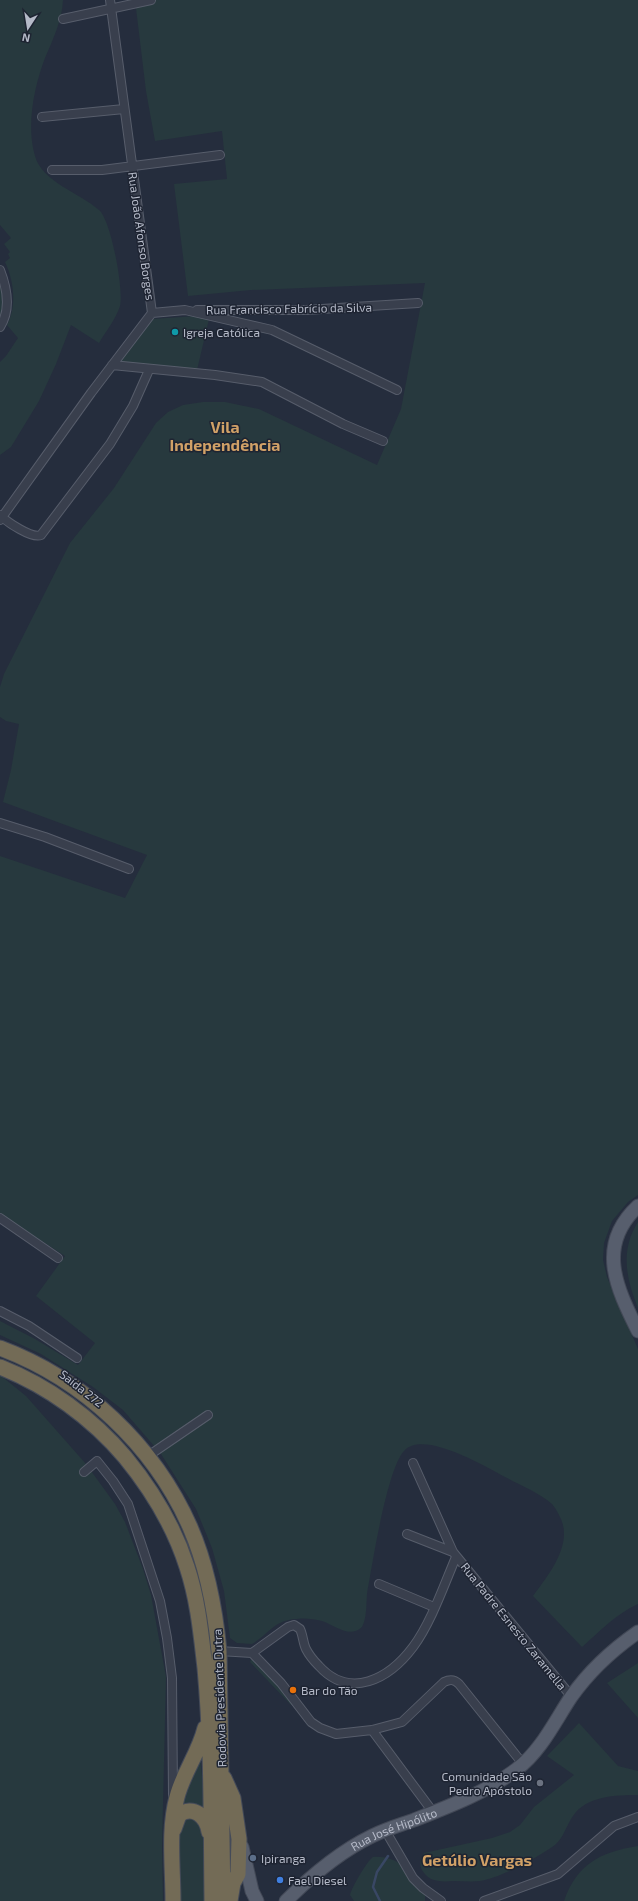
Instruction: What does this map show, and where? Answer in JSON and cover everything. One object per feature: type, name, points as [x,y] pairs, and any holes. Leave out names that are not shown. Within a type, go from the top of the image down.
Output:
[{"type":"highway","name":"Saída 272","points":[[0,1340],[38,1357],[67,1375],[122,1422],[151,1454],[178,1495],[199,1537],[218,1599],[221,1618],[219,1643]]},
{"type":"highway","name":"Rodovia Presidente Dutra","points":[[0,1348],[30,1360],[55,1374],[90,1399],[109,1415],[149,1456],[163,1478],[192,1532],[210,1591],[219,1643],[223,1901]]},
{"type":"highway","name":"Rodovia Presidente Dutra","points":[[0,1367],[46,1390],[83,1416],[101,1431],[119,1451],[159,1503],[177,1540],[192,1584],[200,1622],[207,1691],[212,1901]]},
{"type":"highway","points":[[173,1901],[173,1816],[179,1790],[203,1737],[207,1691]]},
{"type":"highway","points":[[222,1774],[233,1798],[239,1839],[238,1874],[233,1883],[230,1901]]},
{"type":"highway","points":[[172,1840],[179,1815],[187,1811],[194,1811],[207,1822],[212,1859]]},
{"type":"main road","points":[[638,1206],[623,1223],[618,1233],[612,1256],[615,1277],[638,1331]]},
{"type":"main road","name":"Rua José Hipólito","points":[[286,1901],[329,1862],[350,1848],[385,1830],[480,1792],[508,1776],[524,1764],[544,1739],[572,1696],[596,1666],[617,1646],[638,1632]]},
{"type":"main road","points":[[239,1839],[252,1891],[257,1901]]},
{"type":"main road","points":[[238,1874],[243,1882],[246,1901]]},
{"type":"street","points":[[63,19],[111,4],[151,0]]},
{"type":"street","name":"Rua João Afonso Borges","points":[[1,517],[152,313],[111,4]]},
{"type":"street","points":[[42,117],[124,109]]},
{"type":"street","points":[[52,170],[87,171],[133,167],[220,155]]},
{"type":"street","points":[[0,270],[7,301],[4,318],[0,327]]},
{"type":"street","name":"Rua Francisco Fabrício da Silva","points":[[185,310],[313,310],[418,303]]},
{"type":"street","points":[[152,313],[185,310],[272,330],[397,390]]},
{"type":"street","points":[[112,366],[214,375],[262,382],[343,424],[383,441]]},
{"type":"street","points":[[1,517],[33,536],[41,535],[110,444],[133,406],[149,370]]},
{"type":"street","points":[[0,823],[45,837],[129,869]]},
{"type":"street","points":[[0,1218],[58,1258]]},
{"type":"street","points":[[0,1311],[29,1326],[77,1358]]},
{"type":"street","points":[[151,1454],[208,1414]]},
{"type":"street","points":[[84,1472],[98,1461],[113,1480],[128,1504],[160,1601],[172,1678],[173,1816]]},
{"type":"street","name":"Rua Padre Esnesto Zaramella","points":[[413,1463],[455,1554],[572,1696]]},
{"type":"street","points":[[252,1653],[292,1626],[299,1628],[306,1650],[328,1676],[338,1681],[355,1684],[376,1679],[388,1672],[401,1662],[414,1646],[434,1607],[455,1554],[407,1534]]},
{"type":"street","points":[[379,1584],[434,1607]]},
{"type":"street","points":[[219,1643],[252,1653],[281,1683],[311,1722],[320,1728],[343,1734],[372,1730],[402,1722],[449,1680],[454,1680],[459,1684],[524,1764]]},
{"type":"street","points":[[372,1730],[433,1812]]},
{"type":"street","points":[[484,1901],[558,1874],[614,1826],[638,1817]]},
{"type":"street","points":[[385,1830],[413,1878],[423,1888],[441,1901]]},
{"type":"shaded area","points":[[0,0],[63,0],[59,23],[41,69],[32,107],[32,144],[39,165],[45,173],[53,180],[91,204],[104,216],[116,256],[121,298],[116,316],[99,343],[71,325],[56,364],[39,401],[11,447],[0,455],[0,362],[18,338],[7,325],[12,310],[13,294],[11,277],[5,262],[10,258],[8,254],[10,252],[4,244],[11,238],[0,225]]},
{"type":"shaded area","points":[[135,0],[638,0],[638,1195],[628,1202],[612,1221],[604,1243],[603,1260],[607,1277],[638,1349],[638,1604],[615,1618],[582,1647],[533,1596],[556,1563],[563,1544],[563,1525],[554,1506],[536,1493],[471,1459],[440,1447],[426,1445],[413,1445],[404,1451],[398,1461],[392,1477],[376,1541],[367,1594],[366,1615],[362,1627],[352,1632],[342,1630],[319,1620],[289,1620],[277,1624],[252,1644],[237,1643],[230,1638],[224,1591],[212,1548],[196,1509],[161,1454],[123,1410],[93,1387],[41,1354],[0,1335],[0,1321],[35,1339],[78,1365],[95,1343],[36,1296],[65,1256],[0,1214],[0,856],[125,898],[147,855],[3,802],[11,770],[19,724],[6,721],[0,717],[0,687],[4,674],[70,543],[114,488],[156,423],[168,412],[183,405],[203,402],[225,402],[259,409],[377,465],[401,409],[425,283],[251,290],[188,296],[174,184],[227,179],[222,131],[155,141],[146,91]]},
{"type":"shaded area","points":[[0,281],[4,303],[0,322]]},
{"type":"shaded area","points":[[196,316],[209,319],[197,370],[119,364],[153,319]]},
{"type":"shaded area","points":[[638,1222],[638,1308],[630,1286],[627,1254],[632,1233]]},
{"type":"shaded area","points":[[0,1375],[26,1396],[86,1464],[115,1504],[125,1522],[143,1569],[151,1595],[166,1677],[162,1846],[163,1901],[0,1901]]},
{"type":"shaded area","points":[[254,1654],[296,1701],[291,1705],[250,1662]]},
{"type":"shaded area","points":[[638,1663],[638,1718],[607,1683]]},
{"type":"shaded area","points":[[579,1723],[618,1766],[638,1771],[638,1795],[611,1796],[586,1804],[573,1816],[561,1838],[555,1845],[529,1861],[498,1876],[480,1881],[441,1881],[433,1880],[422,1871],[420,1861],[424,1853],[492,1838],[510,1832],[520,1825],[534,1807],[574,1775],[547,1756]]},
{"type":"shaded area","points":[[200,1757],[206,1814],[182,1806],[181,1800]]},
{"type":"shaded area","points":[[195,1815],[204,1835],[205,1901],[178,1901],[179,1822]]},
{"type":"shaded area","points":[[638,1846],[638,1901],[564,1901],[569,1888],[576,1878],[583,1869],[592,1862],[601,1856],[612,1852]]},
{"type":"shaded area","points":[[373,1857],[388,1858],[402,1865],[425,1893],[425,1901],[354,1901],[350,1895],[351,1891],[370,1859]]},
{"type":"waterway","points":[[380,1901],[373,1887],[377,1872],[388,1856]]},
{"type":"place","name":"Igreja Católica","points":[[175,332]]},
{"type":"place","name":"Bar do Tão","points":[[293,1690]]},
{"type":"place","name":"Comunidade São Pedro Apóstolo","points":[[540,1783]]},
{"type":"place","name":"Ipiranga","points":[[253,1858]]},
{"type":"place","name":"Fael Diesel","points":[[280,1880]]},
{"type":"district","name":"Vila Independência","points":[[225,435]]},
{"type":"district","name":"Getúlio Vargas","points":[[477,1859]]}]
